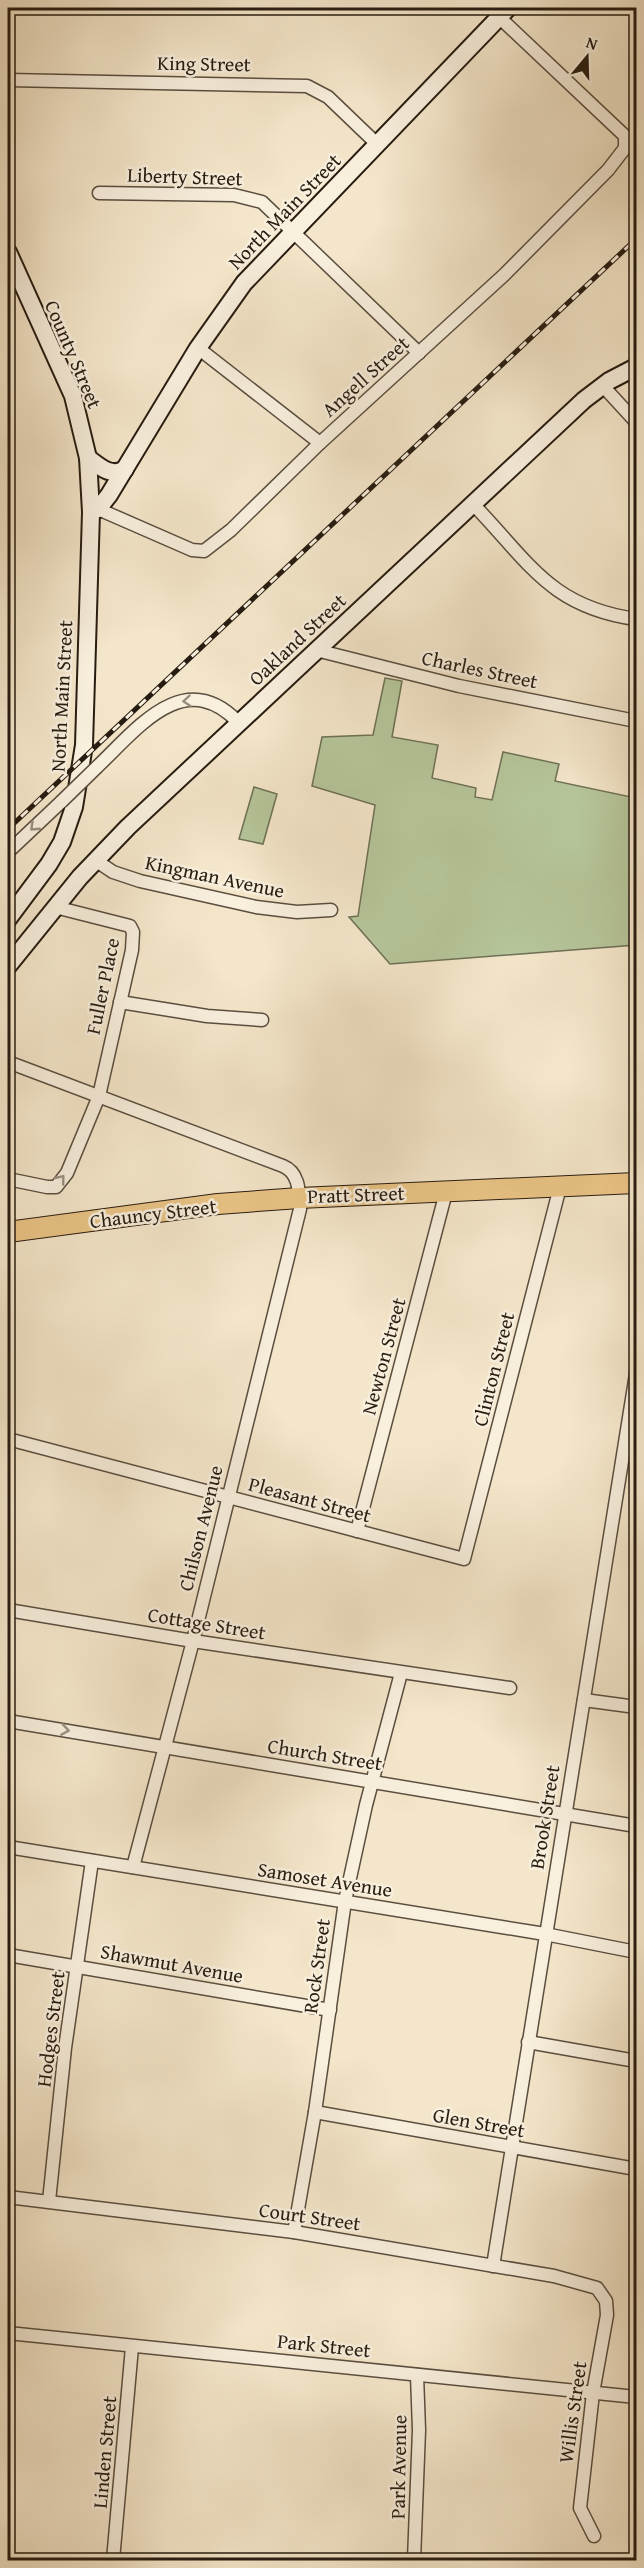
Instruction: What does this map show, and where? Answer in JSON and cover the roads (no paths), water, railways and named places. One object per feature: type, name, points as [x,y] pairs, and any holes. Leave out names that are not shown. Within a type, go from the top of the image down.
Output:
[{"type":"main road","name":"Pratt Street","points":[[299,1198],[636,1183]]},
{"type":"main road","name":"Chauncy Street","points":[[8,1232],[218,1204],[299,1198]]},
{"type":"street","name":"Angell Street","points":[[94,510],[181,546],[204,551],[231,530],[320,443],[504,275],[608,170],[625,148],[625,136],[503,12]]},
{"type":"street","name":"North Main Street","points":[[8,919],[49,864],[62,842],[74,807],[84,745],[94,510],[125,470],[198,348],[244,284],[503,12]]},
{"type":"street","name":"King Street","points":[[8,80],[307,86],[328,97],[377,144]]},
{"type":"street","name":"Liberty Street","points":[[99,193],[234,195],[262,202],[419,353]]},
{"type":"street","name":"County Street","points":[[8,252],[73,396],[88,458],[94,510]]},
{"type":"street","points":[[198,348],[320,443]]},
{"type":"street","name":"Oakland Street","points":[[8,966],[95,860],[238,722],[602,385],[636,367]]},
{"type":"street","points":[[602,385],[636,422]]},
{"type":"street","points":[[88,458],[110,473],[118,474],[125,470]]},
{"type":"street","points":[[473,504],[552,588],[584,606],[636,620]]},
{"type":"street","name":"Charles Street","points":[[316,650],[459,686],[636,721]]},
{"type":"street","points":[[8,852],[155,715],[176,702],[195,700],[216,705],[223,708],[238,722]]},
{"type":"street","name":"Kingman Avenue","points":[[95,860],[113,872],[140,881],[256,907],[297,912],[331,910]]},
{"type":"street","name":"Fuller Place","points":[[8,1179],[56,1187],[67,1173],[99,1096],[132,950],[132,927],[120,922],[55,907]]},
{"type":"street","points":[[120,1002],[207,1016],[262,1020]]},
{"type":"street","name":"Pratt Street","points":[[8,1062],[289,1168],[296,1178],[299,1198]]},
{"type":"street","name":"Clinton Street","points":[[464,1559],[560,1188]]},
{"type":"street","name":"Newton Street","points":[[357,1531],[446,1192]]},
{"type":"street","name":"Chilson Avenue","points":[[132,1868],[192,1641],[300,1209],[299,1198]]},
{"type":"street","name":"Brook Street","points":[[493,2266],[636,1374]]},
{"type":"street","name":"Pleasant Street","points":[[8,1439],[464,1559]]},
{"type":"street","name":"Cottage Street","points":[[8,1610],[192,1641],[510,1688]]},
{"type":"street","name":"Rock Street","points":[[294,2232],[315,2112],[345,1901],[401,1673]]},
{"type":"street","points":[[584,1700],[636,1707]]},
{"type":"street","name":"Church Street","points":[[8,1721],[636,1826]]},
{"type":"street","name":"Samoset Avenue","points":[[8,1846],[545,1934],[636,1952]]},
{"type":"street","name":"Hodges Street","points":[[50,2201],[65,2048],[92,1861]]},
{"type":"street","name":"Shawmut Avenue","points":[[8,1955],[330,2010]]},
{"type":"street","points":[[528,2042],[636,2061]]},
{"type":"street","name":"Glen Street","points":[[315,2112],[636,2169]]},
{"type":"street","name":"Court Street","points":[[8,2197],[294,2232],[554,2276],[597,2288],[602,2293]]},
{"type":"street","name":"Willis Street","points":[[594,2536],[580,2508],[593,2393],[607,2315],[606,2301],[602,2293]]},
{"type":"street","name":"Park Street","points":[[8,2333],[636,2397]]},
{"type":"street","name":"Linden Street","points":[[113,2560],[132,2347]]},
{"type":"street","name":"Park Avenue","points":[[414,2560],[419,2430],[417,2375]]},
{"type":"railway","points":[[8,829],[636,239]]}]
